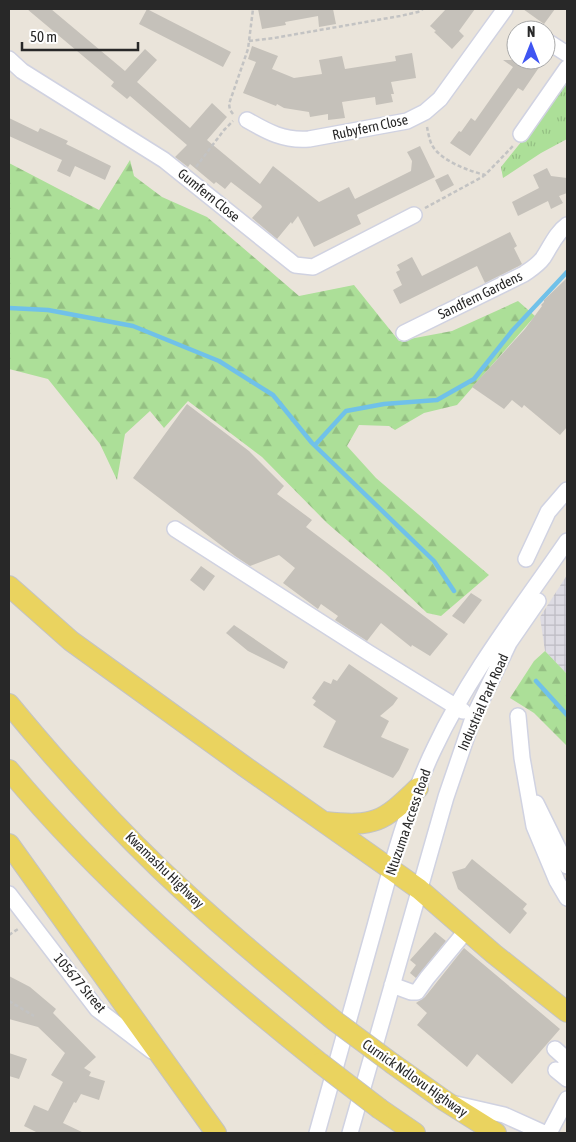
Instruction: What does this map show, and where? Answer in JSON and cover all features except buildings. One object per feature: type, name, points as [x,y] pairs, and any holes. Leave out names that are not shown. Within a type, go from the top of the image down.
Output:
[{"type":"main road","points":[[9,586],[71,641],[252,772],[419,889],[466,931],[567,1012]]},
{"type":"main road","name":"Kwamashu Highway","points":[[9,704],[37,738],[160,869],[258,957],[335,1021]]},
{"type":"main road","points":[[9,770],[92,861],[152,919],[269,1022],[380,1109],[415,1133]]},
{"type":"main road","points":[[324,821],[365,824],[380,819],[393,812],[418,788]]},
{"type":"main road","points":[[9,844],[216,1133]]},
{"type":"main road","name":"Curnick Ndlovu Highway","points":[[335,1021],[445,1101],[496,1133]]},
{"type":"street","name":"Rubyfern Close","points":[[247,120],[286,139],[296,140],[407,121],[425,112],[440,99],[505,9]]},
{"type":"street","points":[[556,47],[567,54]]},
{"type":"street","name":"Gumfern Close","points":[[9,59],[22,70],[164,160],[295,265],[313,267],[414,215]]},
{"type":"street","points":[[522,134],[567,68]]},
{"type":"street","name":"Sandfern Gardens","points":[[404,333],[524,274],[542,259],[560,230],[567,225]]},
{"type":"street","points":[[526,558],[548,512],[567,490]]},
{"type":"street","points":[[176,529],[473,718]]},
{"type":"street","name":"Ntuzuma Access Road","points":[[318,1133],[390,870],[418,788],[434,749],[456,706],[494,644],[567,541]]},
{"type":"street","name":"Industrial Park Road","points":[[419,889],[446,797],[473,718],[509,643],[567,556]]},
{"type":"street","points":[[518,716],[522,758],[534,826],[557,881],[567,898]]},
{"type":"street","points":[[528,785],[567,866]]},
{"type":"street","points":[[350,1133],[419,889]]},
{"type":"street","name":"105677 Street","points":[[9,894],[97,1009],[163,1060]]},
{"type":"street","points":[[392,985],[411,992],[417,992],[466,931]]},
{"type":"street","points":[[556,1049],[565,1058],[564,1072]]},
{"type":"street","points":[[549,1133],[567,1099]]},
{"type":"street","points":[[445,1101],[504,1115],[544,1133]]},
{"type":"path","points":[[188,179],[224,130],[231,122],[237,119],[230,110],[229,104],[248,49],[254,9]]},
{"type":"path","points":[[249,41],[400,16],[423,9]]},
{"type":"path","points":[[428,132],[431,144],[453,163],[469,171],[485,175]]},
{"type":"path","points":[[414,215],[485,175],[511,149],[522,134]]},
{"type":"path","points":[[9,1001],[34,1016]]},
{"type":"shaded area","points":[[567,575],[567,674],[545,651],[540,617]]},
{"type":"green space","points":[[567,79],[567,139],[541,153],[503,178],[501,167],[530,131]]},
{"type":"green space","points":[[130,160],[134,176],[162,197],[207,217],[299,296],[354,285],[399,341],[452,331],[518,301],[535,316],[457,405],[424,413],[395,430],[389,426],[359,425],[347,446],[376,478],[489,575],[441,616],[427,613],[385,573],[327,523],[262,457],[188,401],[164,428],[150,411],[125,434],[117,480],[100,444],[48,379],[9,369],[9,163],[99,210]]},
{"type":"green space","points":[[545,651],[567,674],[567,746],[534,713],[510,698],[534,661]]},
{"type":"waterway","points":[[315,445],[346,411],[384,404],[437,400],[474,379],[512,331],[567,272]]},
{"type":"waterway","points":[[9,308],[48,310],[133,326],[219,361],[273,395],[312,443],[434,561],[454,591]]},
{"type":"waterway","points":[[536,681],[567,715]]}]
